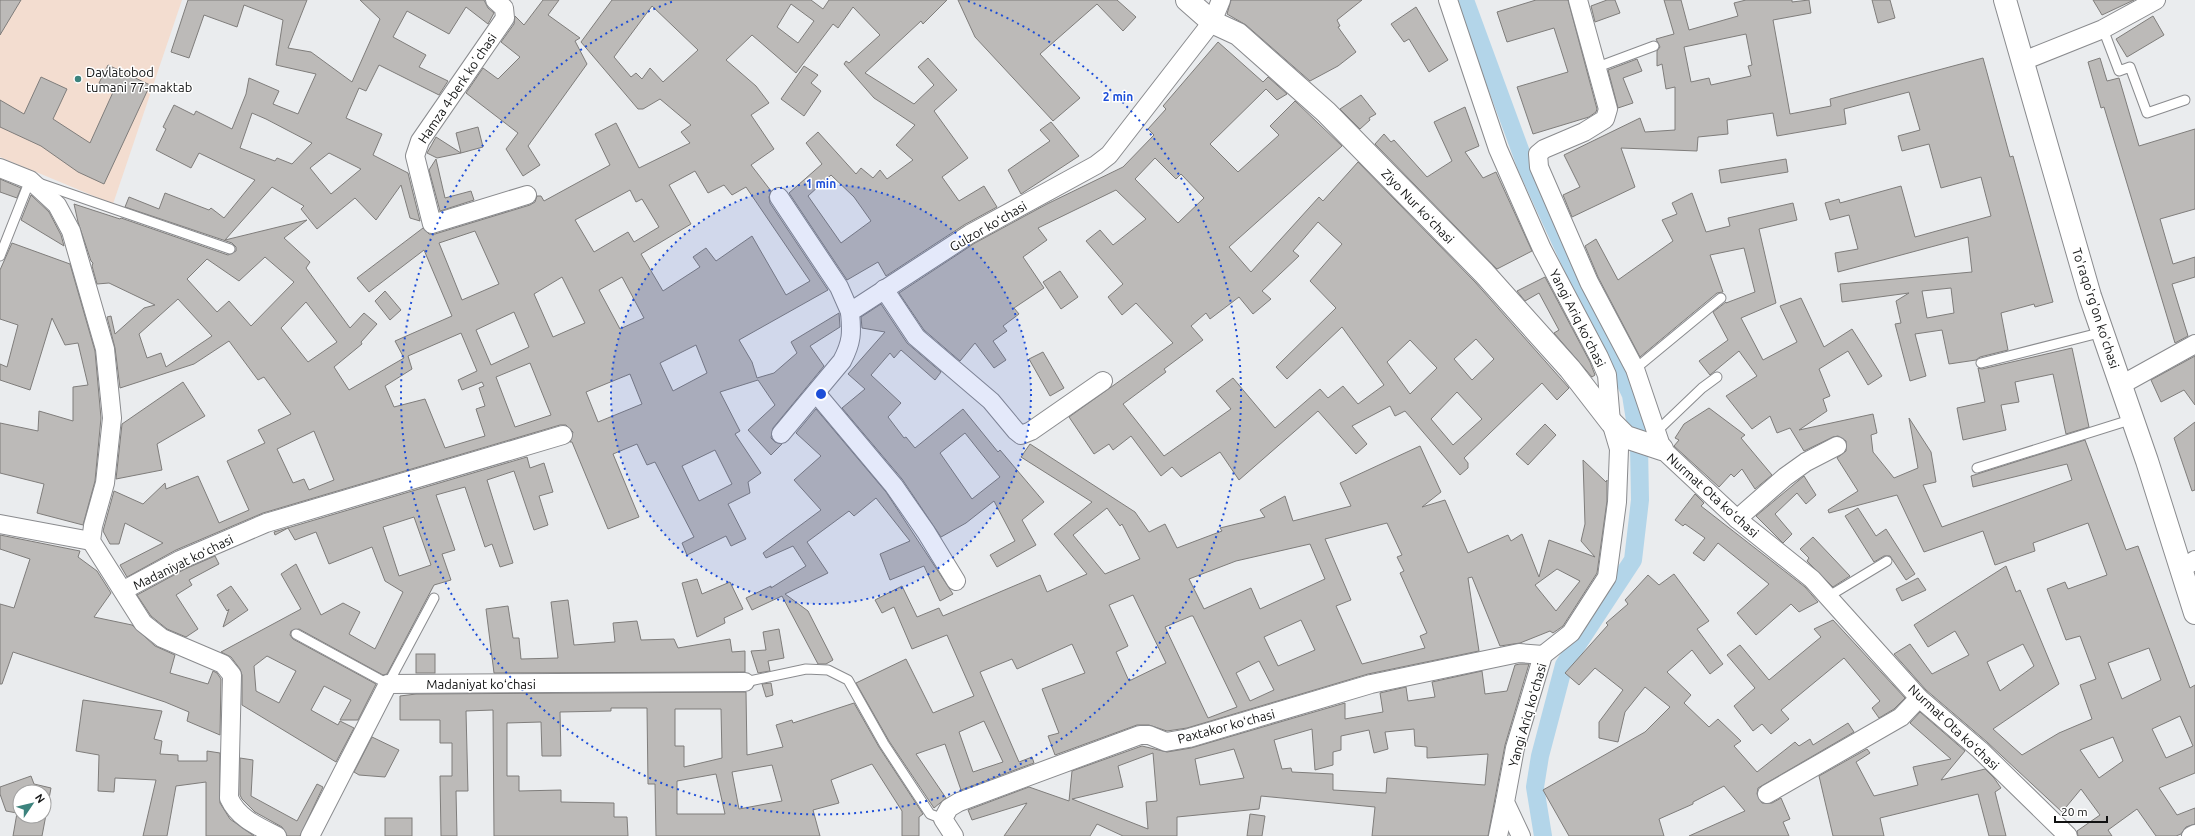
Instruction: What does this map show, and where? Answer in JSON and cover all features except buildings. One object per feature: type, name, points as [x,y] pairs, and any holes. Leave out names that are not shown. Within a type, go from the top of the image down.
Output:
[{"type":"main road","name":"Ziyo Nur koʻchasi","points":[[1187,0],[1212,22],[1238,34],[1326,112],[1484,273],[1570,369],[1619,430]]},
{"type":"main road","name":"To'raqo'rg'on ko'chasi","points":[[2005,0],[2090,296],[2133,419],[2188,564],[2195,613]]},
{"type":"main road","points":[[1619,430],[1659,441]]},
{"type":"street","name":"Hamza 4-berk koʼchasi","points":[[495,0],[504,8],[505,18],[420,141],[415,156],[432,224],[527,195]]},
{"type":"street","name":"Gulzor koʻchasi","points":[[850,312],[970,234],[1096,166],[1109,155],[1212,22],[1221,0]]},
{"type":"street","name":"Yangi Ariq koʻchasi","points":[[1448,0],[1498,148],[1542,249],[1607,375],[1619,430],[1617,502],[1607,577],[1571,634],[1543,655],[1515,748],[1498,836]]},
{"type":"street","points":[[1578,0],[1595,68],[1608,109],[1605,119],[1584,132],[1544,149],[1538,154],[1539,167],[1589,282],[1634,368],[1648,405],[1659,441]]},
{"type":"street","points":[[2023,61],[2104,29],[2156,0]]},
{"type":"street","points":[[0,168],[30,180],[57,205],[71,231],[105,349],[112,418],[105,483],[93,526],[91,541],[0,524]]},
{"type":"street","points":[[779,197],[839,287],[850,312],[852,336],[849,348],[842,361],[781,434]]},
{"type":"street","points":[[884,289],[916,338],[975,386],[991,401],[1016,431],[1021,434],[1031,431],[1103,381]]},
{"type":"street","points":[[2121,384],[2195,344]]},
{"type":"street","points":[[816,393],[894,486],[926,532],[956,581]]},
{"type":"street","name":"Madaniyat koʻchasi","points":[[124,590],[180,560],[266,523],[563,435]]},
{"type":"street","name":"Nurmat Ota koʻchasi","points":[[1659,441],[1737,519],[1812,579],[1829,596],[1919,698],[1980,750],[2068,836]]},
{"type":"street","points":[[1737,519],[1806,462],[1836,446]]},
{"type":"street","name":"Madaniyat koʻchasi","points":[[91,541],[124,590],[143,623],[162,638],[223,664],[229,670],[232,675],[229,798],[239,814],[277,836]]},
{"type":"street","name":"Paxtakor koʻchasi","points":[[943,819],[949,808],[959,802],[1140,735],[1149,735],[1166,742],[1189,738],[1371,684],[1519,653],[1543,655]]},
{"type":"street","name":"Madaniyat koʻchasi","points":[[388,684],[745,682]]},
{"type":"street","points":[[310,836],[388,684]]},
{"type":"street","points":[[1767,794],[1900,718],[1919,698]]},
{"type":"street","points":[[1504,802],[1522,836]]},
{"type":"street","points":[[943,819],[954,836]]},
{"type":"street","points":[[2191,836],[2195,834]]},
{"type":"lane","points":[[2104,29],[2119,71],[2130,67],[2146,113],[2185,100]]},
{"type":"lane","points":[[1595,68],[1654,46]]},
{"type":"lane","points":[[0,256],[30,180],[230,249]]},
{"type":"lane","points":[[1634,368],[1721,298]]},
{"type":"lane","points":[[1981,363],[2103,332]]},
{"type":"lane","points":[[1659,441],[1702,388],[1717,377]]},
{"type":"lane","points":[[1977,468],[2133,419]]},
{"type":"lane","points":[[1829,596],[1887,561]]},
{"type":"lane","points":[[296,634],[388,684],[434,598]]},
{"type":"lane","points":[[745,682],[806,669],[828,670],[848,680],[884,744],[930,814],[943,819]]},
{"type":"shaded area","name":"Davlatobod tumani 77-maktab","points":[[0,0],[182,0],[113,204],[0,157]]},
{"type":"waterway","points":[[1465,0],[1526,166],[1631,395],[1639,445],[1640,500],[1633,560],[1564,665],[1540,756],[1535,787],[1543,836]]},
{"type":"place","name":"Davlatobod tumani 77-maktab","points":[[78,79]]}]
